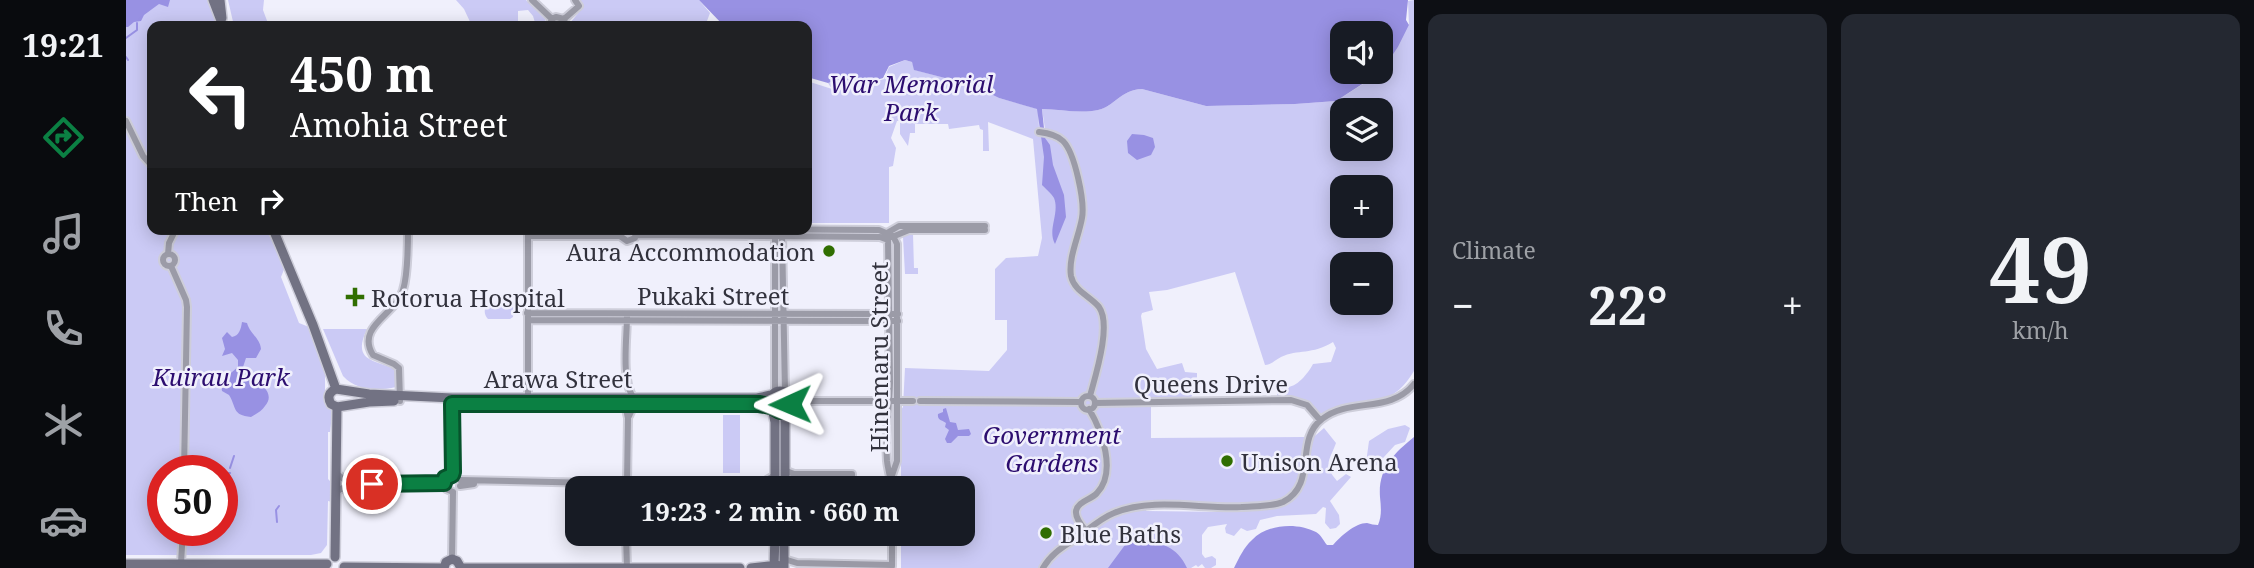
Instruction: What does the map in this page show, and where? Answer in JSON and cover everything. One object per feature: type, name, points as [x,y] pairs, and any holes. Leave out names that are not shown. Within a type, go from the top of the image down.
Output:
[{"type":"main road","points":[[213,0],[221,21]]},
{"type":"main road","points":[[220,0],[223,21]]},
{"type":"main road","points":[[276,235],[341,390],[348,397],[340,406],[335,556]]},
{"type":"main road","points":[[340,406],[331,404],[329,398],[331,392],[341,390]]},
{"type":"main road","name":"Arawa Street","points":[[341,390],[400,399],[452,401],[782,398],[780,411],[759,404],[634,400]]},
{"type":"main road","points":[[775,475],[775,422],[772,407],[782,398]]},
{"type":"main road","points":[[782,398],[784,476]]},
{"type":"main road","name":"Arawa Street","points":[[340,406],[400,399]]},
{"type":"main road","points":[[776,546],[779,566]]},
{"type":"main road","points":[[779,566],[782,546]]},
{"type":"main road","points":[[126,564],[327,566],[335,556]]},
{"type":"main road","points":[[335,556],[342,559],[344,568],[444,568],[446,562],[452,559],[459,563],[461,568],[740,568]]},
{"type":"main road","points":[[751,568],[779,566]]},
{"type":"street","points":[[532,0],[548,21]]},
{"type":"street","points":[[567,21],[579,6],[575,0]]},
{"type":"street","points":[[126,121],[142,156],[147,161]]},
{"type":"street","points":[[1039,132],[1056,136],[1068,147],[1083,199],[1083,215],[1070,275],[1077,288],[1098,306],[1103,317],[1101,356],[1090,396]]},
{"type":"street","points":[[812,235],[888,236],[909,230],[985,228]]},
{"type":"street","points":[[173,235],[164,262],[171,266],[187,307],[184,455]]},
{"type":"street","points":[[400,399],[399,368],[373,355],[369,349],[369,340],[378,319],[397,302],[404,288],[408,235]]},
{"type":"street","points":[[528,235],[528,400]]},
{"type":"street","points":[[622,235],[627,241],[633,240],[635,235]]},
{"type":"street","points":[[779,235],[775,265],[775,318],[782,398]]},
{"type":"street","points":[[779,235],[784,318],[782,398]]},
{"type":"street","name":"Hinemaru Street","points":[[888,236],[890,383],[887,463],[890,476]]},
{"type":"street","name":"Hinemaru Street","points":[[888,236],[897,244],[898,461],[892,476]]},
{"type":"street","name":"Pukaki Street","points":[[528,317],[898,318]]},
{"type":"street","points":[[626,317],[626,378],[628,390],[634,400],[628,418]]},
{"type":"street","points":[[626,378],[621,400],[628,418],[627,476]]},
{"type":"street","points":[[1043,568],[1052,555],[1113,514],[1143,506],[1237,507],[1271,505],[1283,501],[1298,490],[1303,481],[1310,435],[1320,419],[1339,410],[1392,401],[1414,384]]},
{"type":"street","points":[[1081,402],[1084,397],[1090,396]]},
{"type":"street","points":[[1089,410],[1095,403],[1090,396]]},
{"type":"street","name":"Arawa Street","points":[[782,398],[811,401],[896,401]]},
{"type":"street","name":"Queens Drive","points":[[1095,403],[1291,400],[1307,405],[1320,419]]},
{"type":"street","points":[[452,401],[452,475]]},
{"type":"street","points":[[896,401],[1081,402]]},
{"type":"street","points":[[1081,402],[1083,408],[1089,410],[1102,434],[1106,470],[1099,491],[1081,503],[1077,509],[1078,519],[1086,531]]},
{"type":"street","points":[[784,470],[794,474],[852,476]]},
{"type":"street","points":[[336,473],[346,481],[357,484]]},
{"type":"street","points":[[453,492],[446,489],[445,478],[457,476],[460,483]]},
{"type":"street","points":[[336,492],[345,486],[357,484],[444,483]]},
{"type":"street","points":[[452,559],[453,492],[460,483],[565,483]]},
{"type":"street","points":[[181,564],[182,546]]},
{"type":"street","points":[[626,546],[627,568]]},
{"type":"street","points":[[779,566],[892,566],[892,546]]},
{"type":"green space","name":"Kuirau Park","points":[[126,0],[209,0],[216,21],[147,21],[147,235],[269,235],[285,267],[281,277],[299,323],[309,327],[325,371],[325,402],[332,416],[328,432],[328,479],[331,482],[332,502],[328,501],[327,545],[321,553],[126,555]]},
{"type":"green space","points":[[228,0],[264,0],[263,10],[267,21],[233,21]]},
{"type":"green space","points":[[456,0],[526,0],[546,21],[534,21],[528,10],[518,11],[518,21],[470,21]]},
{"type":"green space","points":[[579,0],[699,0],[710,13],[707,21],[572,21],[584,6]]},
{"type":"green space","points":[[1414,0],[1414,371],[1407,382],[1383,399],[1319,414],[1301,400],[1277,396],[1282,387],[1300,381],[1313,364],[1331,362],[1336,348],[1333,342],[1318,349],[1281,357],[1265,365],[1235,272],[1167,290],[1149,292],[1153,310],[1142,313],[1141,316],[1146,349],[1157,369],[1182,363],[1185,372],[1197,373],[1197,390],[1191,397],[1154,398],[1151,406],[1151,438],[1304,437],[1303,467],[1298,483],[1293,490],[1275,502],[1206,505],[1150,502],[1146,511],[1227,512],[1272,509],[1301,492],[1311,457],[1309,441],[1324,428],[1336,443],[1329,463],[1330,471],[1337,481],[1346,474],[1351,477],[1330,501],[1339,515],[1340,524],[1330,529],[1325,523],[1326,508],[1323,507],[1316,514],[1277,516],[1260,520],[1256,529],[1247,531],[1241,528],[1234,536],[1226,533],[1227,524],[1208,527],[1202,535],[1202,554],[1205,558],[1212,556],[1216,559],[1216,565],[1211,568],[1205,568],[1202,564],[1191,568],[901,568],[901,546],[975,546],[975,476],[901,476],[901,410],[905,368],[989,371],[1007,350],[1007,320],[995,320],[995,269],[1006,258],[1038,256],[1042,238],[1033,139],[988,122],[989,151],[983,151],[983,130],[979,125],[949,129],[948,124],[915,124],[915,133],[910,133],[908,146],[900,134],[900,121],[897,121],[891,138],[896,148],[893,166],[889,167],[889,223],[812,223],[812,83],[832,89],[828,83],[834,81],[871,83],[884,79],[889,67],[905,60],[912,62],[915,70],[972,85],[999,98],[1038,109],[1039,128],[1045,129],[1042,109],[1098,110],[1109,106],[1128,92],[1142,89],[1206,106],[1330,101],[1330,161],[1393,161],[1393,98],[1341,98],[1363,84],[1393,84],[1393,54],[1409,25],[1408,1]]},
{"type":"green space","points":[[913,234],[914,268],[918,268],[918,274],[905,274],[903,237]]},
{"type":"green space","points":[[489,303],[512,304],[513,317],[488,319],[485,310]]},
{"type":"green space","points":[[323,329],[367,329],[362,348],[364,354],[396,370],[396,387],[368,389],[349,381],[343,376]]},
{"type":"green space","points":[[723,415],[740,415],[740,473],[723,473]]},
{"type":"green space","points":[[1405,425],[1410,428],[1405,442],[1395,445],[1372,470],[1366,463],[1369,441],[1388,429]]},
{"type":"shaded area","points":[[126,0],[170,0],[168,7],[159,4],[144,15],[141,21],[126,27]]},
{"type":"shaded area","points":[[699,0],[1408,0],[1406,20],[1409,25],[1393,54],[1393,21],[1330,21],[1330,84],[1362,84],[1341,98],[1330,98],[1330,101],[1206,106],[1142,89],[1128,92],[1109,106],[1098,110],[1042,109],[1045,138],[1050,145],[1053,165],[1064,195],[1066,217],[1055,244],[1052,233],[1056,210],[1053,196],[1042,185],[1044,157],[1037,109],[999,98],[972,85],[914,70],[912,62],[905,60],[889,66],[883,78],[873,81],[828,83],[812,78],[812,21],[719,21]]},
{"type":"shaded area","points":[[1132,134],[1153,138],[1155,147],[1151,155],[1137,160],[1128,153],[1127,141]]},
{"type":"shaded area","points":[[242,322],[247,323],[261,349],[256,358],[246,358],[243,367],[252,381],[266,390],[269,398],[262,409],[251,417],[238,413],[229,395],[222,391],[224,380],[238,367],[238,360],[232,353],[222,356],[225,349],[222,338],[227,332],[232,337],[236,335]]},
{"type":"shaded area","points":[[946,408],[950,422],[956,423],[958,430],[969,429],[969,436],[958,436],[951,443],[947,443],[945,439],[949,430],[938,416]]},
{"type":"shaded area","points":[[1414,437],[1414,568],[1234,568],[1249,543],[1258,535],[1274,528],[1291,526],[1308,529],[1318,533],[1327,545],[1333,545],[1358,525],[1378,525],[1381,511],[1380,487],[1384,470],[1393,456]]},
{"type":"shaded area","points":[[1139,538],[1173,550],[1187,568],[1108,568],[1125,545]]},
{"type":"waterway","points":[[126,38],[137,30],[137,23]]},
{"type":"waterway","points":[[277,522],[276,510],[279,506]]},
{"type":"place","name":"Aura Accommodation","points":[[829,251]]},
{"type":"place","name":"Rotorua Hospital","points":[[355,297]]},
{"type":"place","name":"Unison Arena","points":[[1227,461]]},
{"type":"place","name":"Blue Baths","points":[[1046,533]]},
{"type":"route","points":[[372,484],[444,483],[445,478],[452,475],[452,404],[759,404],[780,411],[790,404]]},
{"type":"park label","name":"War Memorial Park","points":[[911,97]]},
{"type":"park label","name":"Government Gardens","points":[[1052,448]]}]
